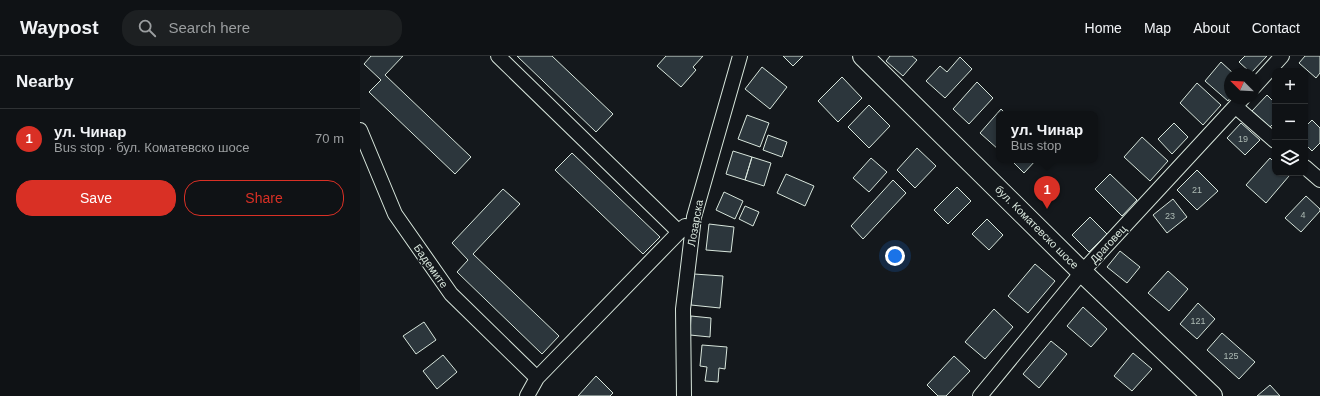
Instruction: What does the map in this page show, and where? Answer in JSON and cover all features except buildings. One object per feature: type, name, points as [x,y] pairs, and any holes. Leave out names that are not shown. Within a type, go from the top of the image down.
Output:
[{"type":"main road","name":"бул. Коматевско шосе","points":[[863,56],[1082,272],[1212,396]]},
{"type":"street","points":[[498,56],[679,232]]},
{"type":"street","name":"Лозарска","points":[[684,396],[683,309],[694,217],[740,56]]},
{"type":"street","points":[[1260,80],[1282,56]]},
{"type":"street","name":"Драговец","points":[[980,396],[1082,272],[1238,104]]},
{"type":"street","points":[[1242,104],[1274,140]]},
{"type":"street","name":"Бадемите","points":[[360,130],[395,214],[451,294],[537,378]]},
{"type":"street","points":[[1308,170],[1320,180]]},
{"type":"street","points":[[526,396],[537,378],[694,217]]},
{"type":"place","name":"ул. Чинар","points":[[1047,209]]}]
